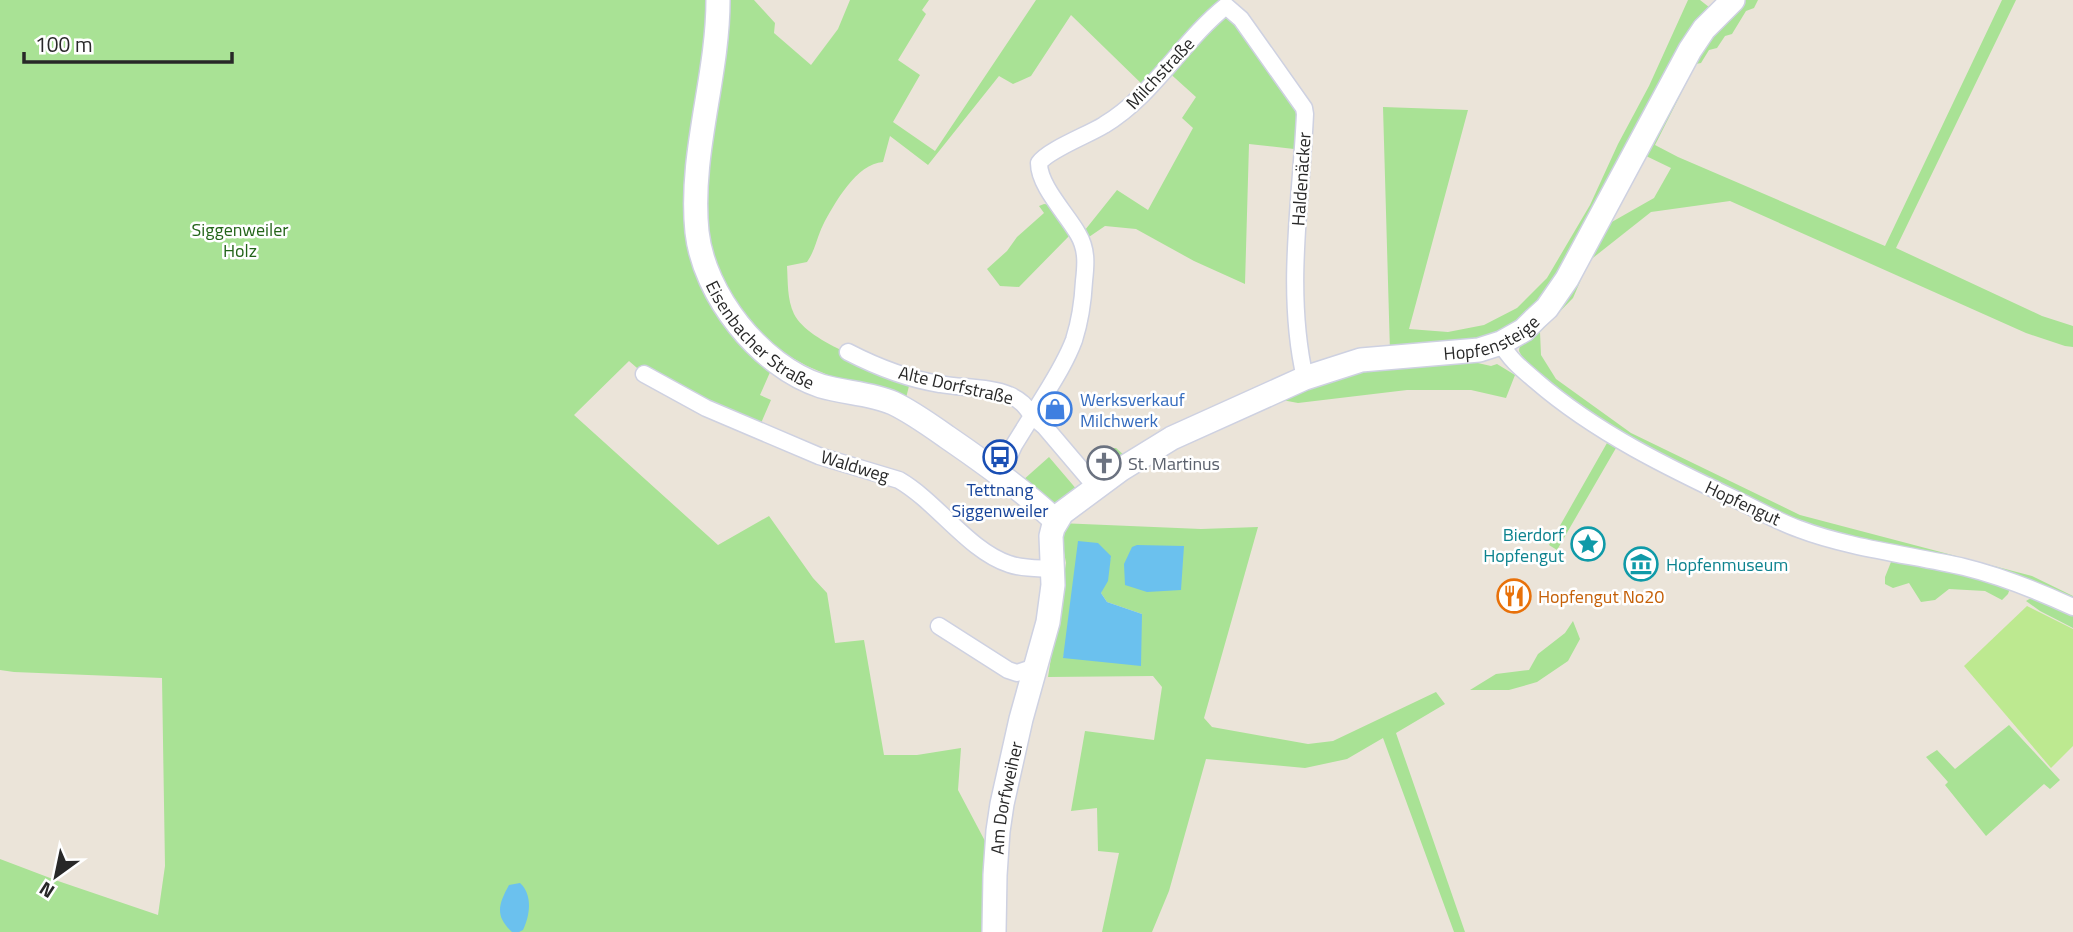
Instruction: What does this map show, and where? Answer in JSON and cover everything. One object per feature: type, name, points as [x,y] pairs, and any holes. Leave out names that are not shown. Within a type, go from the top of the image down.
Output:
[{"type":"street","name":"Eisenbacher Straße","points":[[718,0],[713,64],[695,197],[701,252],[725,306],[749,337],[780,363],[810,382],[893,403],[918,417],[1000,476],[1056,521]]},
{"type":"street","name":"Hopfensteige","points":[[1056,521],[1062,513],[1096,487],[1172,438],[1305,378],[1361,360],[1479,350],[1501,343],[1524,330],[1558,294],[1690,50],[1704,29],[1733,0]]},
{"type":"street","name":"Haldenäcker","points":[[1226,6],[1241,19],[1306,114],[1298,209],[1296,308],[1297,336],[1305,378]]},
{"type":"street","name":"Milchstraße","points":[[1032,416],[1074,340],[1083,297],[1086,264],[1086,253],[1079,235],[1053,198],[1040,173],[1039,163],[1126,109],[1210,19],[1226,6]]},
{"type":"street","name":"Hopfengut","points":[[1501,343],[1507,354],[1522,369],[1583,416],[1695,480],[1776,520],[1824,537],[1967,568],[2023,586],[2073,607]]},
{"type":"street","name":"Alte Dorfstraße","points":[[848,352],[911,377],[939,384],[1006,393],[1021,400],[1032,416],[1014,445],[1000,476]]},
{"type":"street","name":"Waldweg","points":[[644,374],[706,408],[819,457],[899,480],[911,487],[973,542],[1006,564],[1053,569]]},
{"type":"street","points":[[1032,416],[1045,427],[1096,487]]},
{"type":"street","name":"Am Dorfweiher","points":[[994,932],[998,831],[1011,760],[1048,622],[1053,569],[1051,536],[1056,521]]},
{"type":"street","points":[[939,625],[1008,670],[1017,673],[1035,667]]},
{"type":"green space","name":"Siggenweiler Holz","points":[[0,0],[710,0],[685,221],[720,318],[736,340],[771,370],[760,395],[771,400],[758,430],[644,374],[629,361],[574,415],[718,545],[769,516],[813,578],[827,593],[835,643],[864,640],[884,755],[917,755],[961,748],[958,790],[985,841],[992,841],[989,932],[0,932],[0,859],[158,915],[165,866],[162,678],[0,670]]},
{"type":"green space","points":[[726,0],[754,0],[775,23],[774,33],[811,65],[838,29],[850,0],[929,0],[922,10],[926,14],[898,60],[920,75],[893,122],[935,151],[1036,0],[1231,0],[1304,108],[1303,150],[1249,144],[1245,284],[1194,261],[1136,229],[1105,226],[1086,239],[1081,235],[1117,190],[1148,210],[1193,128],[1182,118],[1196,97],[1165,69],[1147,89],[1071,15],[1031,76],[1013,84],[999,76],[928,165],[890,136],[883,162],[864,169],[840,196],[823,225],[807,262],[787,266],[790,302],[802,325],[814,335],[847,353],[911,378],[905,402],[835,378],[780,351],[740,313],[711,258],[703,205]]},
{"type":"green space","points":[[1688,0],[1700,0],[1714,11],[1539,307],[1494,339],[1390,352],[1383,107],[1468,110],[1409,329],[1448,332],[1484,325],[1517,308],[1547,278],[1590,205]]},
{"type":"green space","points":[[1743,0],[1758,0],[1754,8],[1746,11],[1732,34],[1725,36],[1717,48],[1709,50],[1701,63],[1696,64],[1655,145],[1885,246],[2002,0],[2016,0],[1896,248],[2042,316],[2073,326],[2073,347],[2026,333],[1730,201],[1651,212],[1589,261],[1573,298],[1540,332],[1541,355],[1556,379],[1631,433],[1800,515],[2032,576],[2073,596],[2073,604],[1806,528],[1655,454],[1570,402],[1526,364],[1519,351],[1521,337],[1690,61]],"holes":[[[1644,155],[1671,168],[1654,198],[1610,223]]]},
{"type":"green space","points":[[1052,205],[1072,233],[1019,287],[1000,286],[987,269],[1044,213],[1039,206]]},
{"type":"green space","points":[[1469,361],[1491,366],[1497,364],[1515,375],[1506,398],[1471,390],[1407,390],[1298,403],[1282,400],[1353,371]]},
{"type":"green space","points":[[1607,443],[1616,448],[1557,550],[1549,545]]},
{"type":"green space","points":[[1109,448],[1116,448],[1125,456],[1102,474],[1094,470],[1096,461]]},
{"type":"green space","points":[[1049,457],[1078,491],[1061,505],[1052,505],[1022,481]]},
{"type":"green space","points":[[1059,523],[1201,529],[1258,527],[1204,718],[1212,727],[1308,744],[1333,741],[1436,692],[1445,704],[1396,733],[1465,932],[1454,932],[1383,738],[1347,759],[1305,768],[1206,759],[1169,891],[1152,932],[1102,932],[1119,853],[1098,851],[1097,808],[1071,811],[1085,731],[1154,740],[1162,687],[1153,676],[1048,677],[1066,563]],"holes":[[[1111,556],[1101,593],[1107,602],[1142,614],[1063,657]]]},
{"type":"green space","points":[[1893,557],[2011,585],[2002,600],[1985,591],[1949,589],[1935,600],[1921,602],[1909,583],[1893,588],[1885,584]]},
{"type":"green space","points":[[2038,594],[2073,611],[2073,628],[2026,601]]},
{"type":"green space","points":[[2027,606],[2073,629],[2073,746],[2051,768],[1964,666]]},
{"type":"green space","points":[[1573,621],[1580,639],[1568,661],[1537,682],[1509,690],[1470,690],[1496,674],[1529,670],[1538,654],[1565,633]]},
{"type":"green space","points":[[2009,725],[2060,780],[2050,789],[2044,784],[1986,836],[1945,785],[1948,782],[1926,757],[1937,750],[1955,769]]},
{"type":"water","points":[[1078,541],[1098,543],[1111,556],[1108,581],[1101,593],[1107,602],[1142,614],[1141,666],[1063,658]]},
{"type":"water","points":[[1184,546],[1181,590],[1147,592],[1125,585],[1124,564],[1132,547]]},
{"type":"water","points":[[520,883],[529,899],[529,912],[523,930],[512,932],[503,921],[500,910],[509,885]]},
{"type":"place","name":"Werksverkauf Milchwerk","points":[[1055,409]]},
{"type":"place","name":"Tettnang Siggenweiler","points":[[1000,457]]},
{"type":"place","name":"St. Martinus","points":[[1104,463]]},
{"type":"place","name":"Bierdorf Hopfengut","points":[[1588,544]]},
{"type":"place","name":"Hopfenmuseum","points":[[1641,564]]},
{"type":"place","name":"Hopfengut No20","points":[[1514,596]]}]
